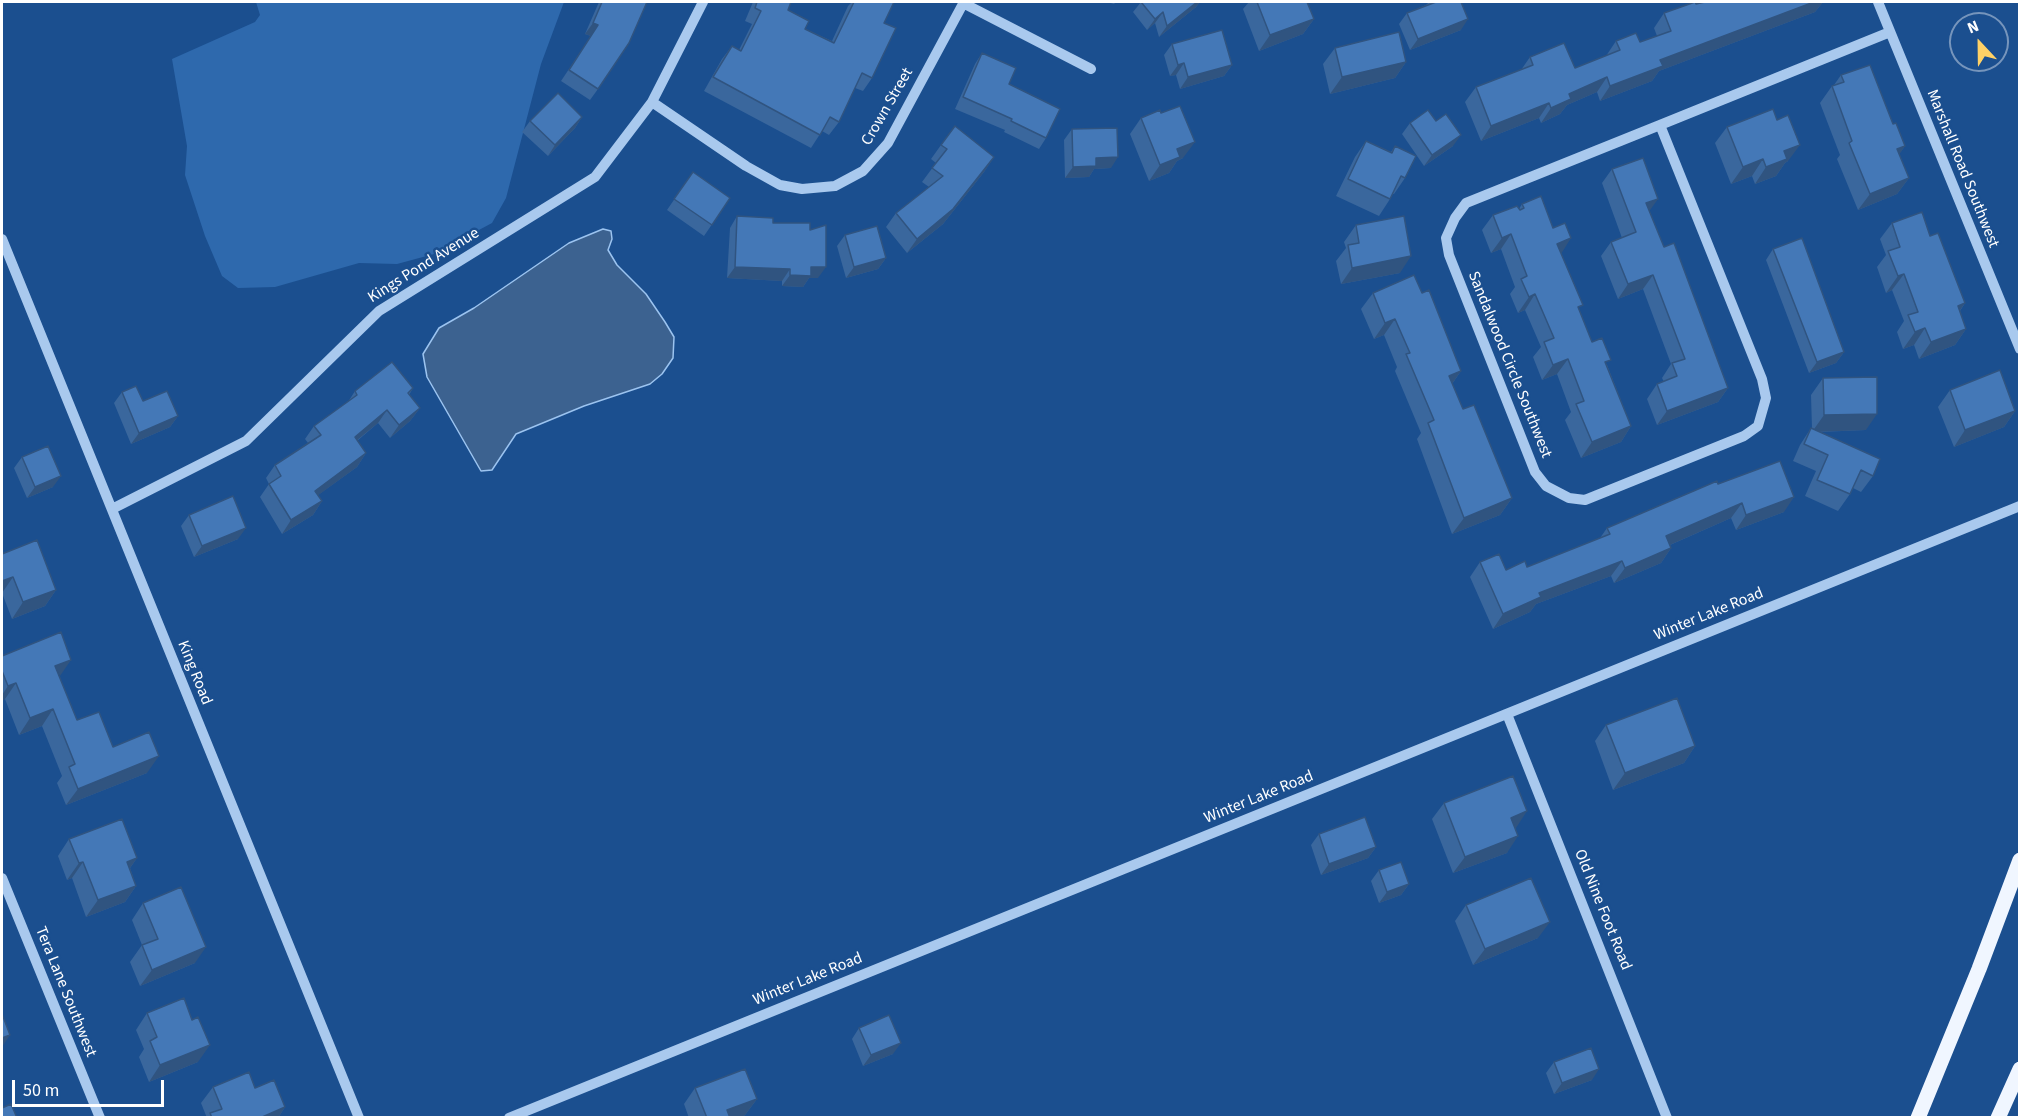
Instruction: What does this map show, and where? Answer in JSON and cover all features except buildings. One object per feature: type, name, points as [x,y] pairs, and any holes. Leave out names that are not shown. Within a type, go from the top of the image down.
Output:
[{"type":"main road","points":[[1918,1118],[1975,979],[2019,860]]},
{"type":"main road","points":[[1998,1118],[2019,1069]]},
{"type":"street","name":"Kings Pond Avenue","points":[[112,509],[246,441],[379,311],[595,177],[652,102],[703,2]]},
{"type":"street","name":"Crown Street","points":[[652,102],[746,166],[780,185],[802,189],[835,186],[863,171],[888,143],[964,2]]},
{"type":"street","points":[[964,2],[1090,69]]},
{"type":"street","name":"Marshall Road Southwest","points":[[1878,2],[2019,349]]},
{"type":"street","name":"Sandalwood Circle Southwest","points":[[1660,125],[1762,379],[1766,398],[1758,426],[1744,436],[1585,500],[1569,498],[1546,486],[1535,471],[1449,255],[1446,238],[1455,218],[1466,203],[1890,32]]},
{"type":"street","name":"King Road","points":[[2,239],[359,1118]]},
{"type":"street","name":"Winter Lake Road","points":[[509,1118],[2019,506]]},
{"type":"street","name":"Old Nine Foot Road","points":[[1507,714],[1667,1118]]},
{"type":"street","name":"Tera Lane Southwest","points":[[2,878],[100,1118]]},
{"type":"shaded area","points":[[256,2],[564,2],[541,64],[506,198],[492,223],[434,254],[397,264],[359,263],[275,287],[238,288],[222,276],[205,236],[185,175],[187,146],[172,59],[255,22],[260,15]]},
{"type":"shaded area","points":[[603,229],[611,231],[612,239],[608,250],[617,265],[646,294],[674,337],[673,358],[662,374],[650,384],[584,406],[516,434],[492,470],[481,471],[427,377],[423,354],[439,328],[474,308],[569,243]]}]
